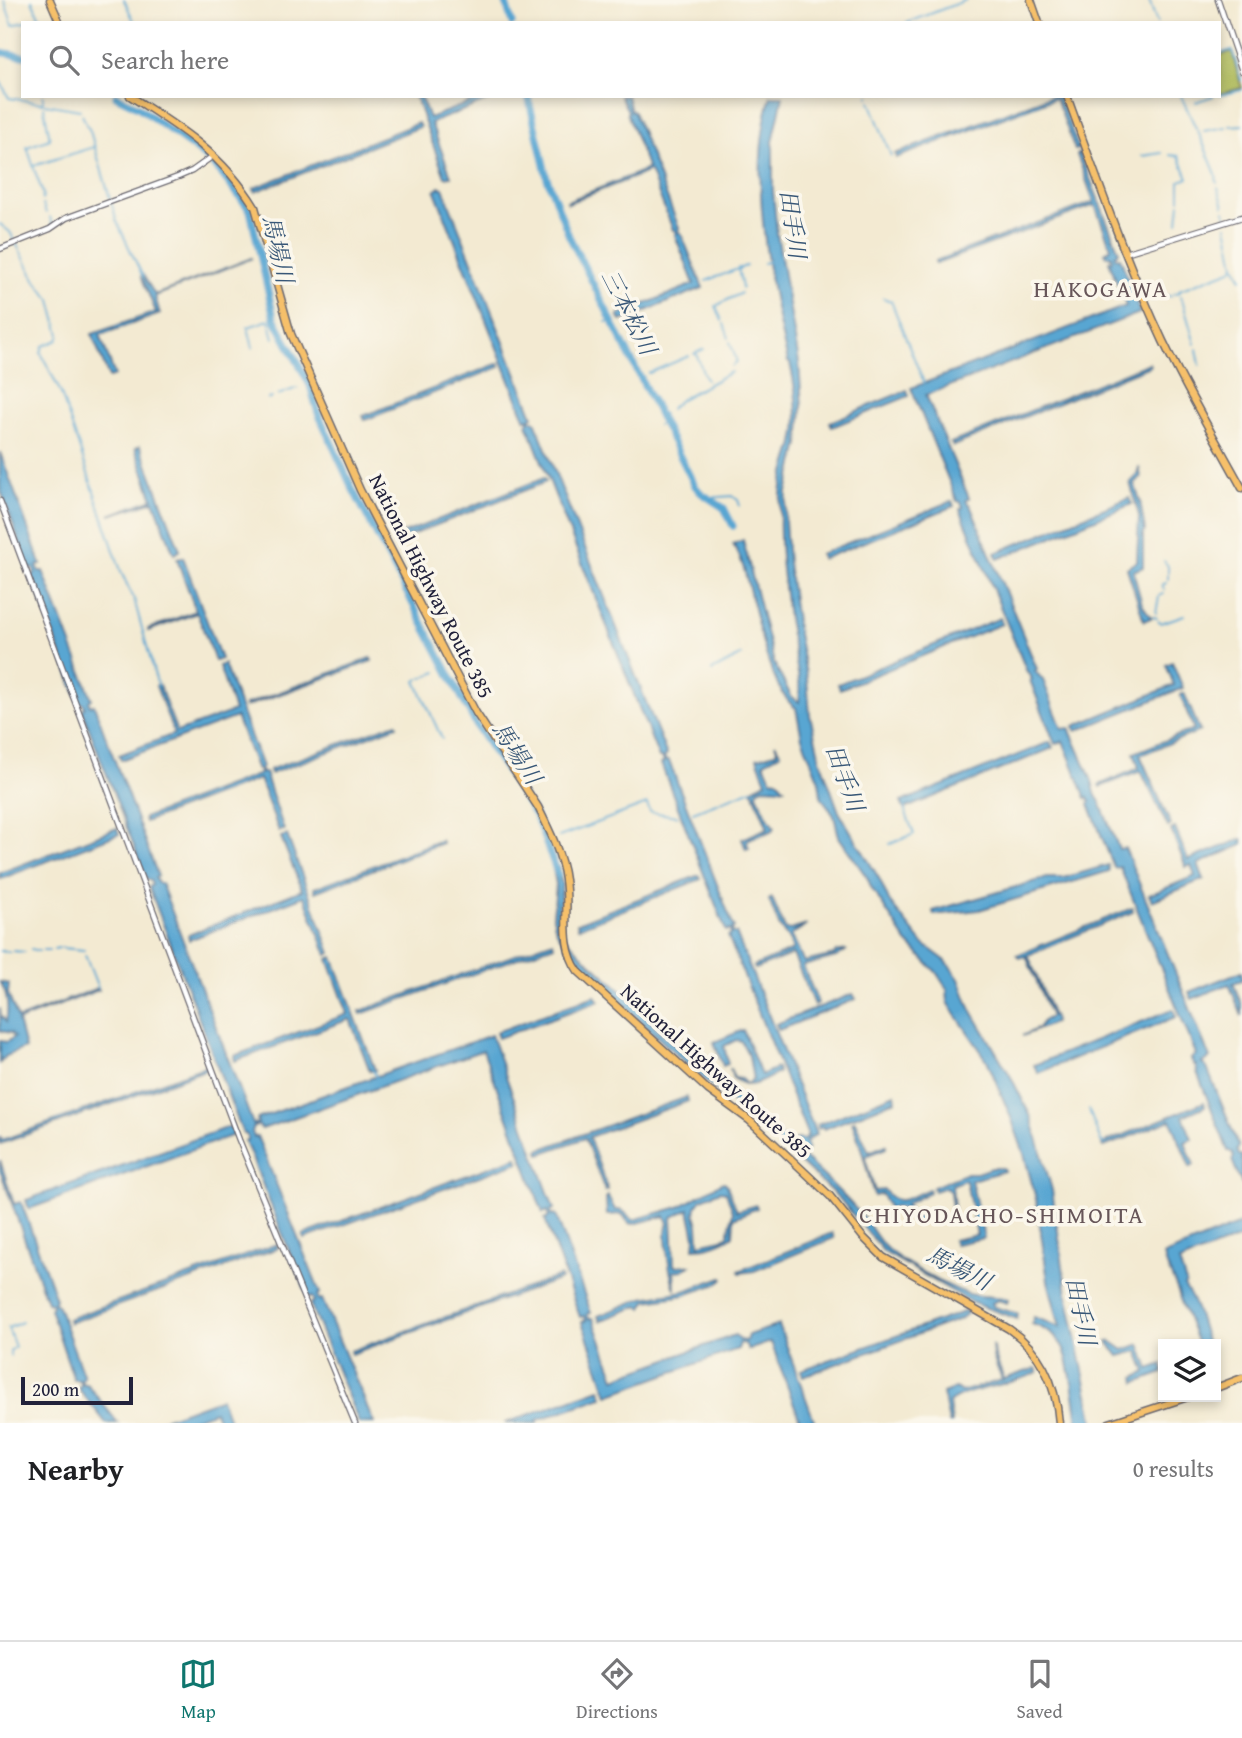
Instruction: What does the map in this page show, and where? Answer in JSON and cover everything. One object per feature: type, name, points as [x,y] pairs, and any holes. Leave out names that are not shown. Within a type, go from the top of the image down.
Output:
[{"type":"highway","points":[[50,0],[59,21]]},
{"type":"highway","points":[[1031,0],[1038,21]]},
{"type":"highway","name":"National Highway Route 385","points":[[133,98],[176,125],[213,156],[245,190],[255,207],[291,334],[360,490],[477,713],[546,823],[565,879],[567,950],[578,971],[708,1090],[749,1120],[830,1196],[871,1247],[887,1260],[1009,1329],[1028,1344],[1045,1367],[1052,1383],[1059,1423]]},
{"type":"highway","points":[[1068,98],[1125,253],[1165,343],[1242,488]]},
{"type":"highway","points":[[1221,1386],[1242,1378]]},
{"type":"highway","points":[[1109,1423],[1173,1402]]},
{"type":"street","points":[[1218,0],[1242,71]]},
{"type":"street","points":[[0,248],[55,226],[66,218],[178,177],[213,156]]},
{"type":"street","points":[[1125,253],[1242,218]]},
{"type":"street","points":[[0,501],[239,1140],[355,1423]]},
{"type":"green space","points":[[1232,51],[1242,88],[1221,93],[1221,55]]},
{"type":"water","points":[[416,98],[421,98],[429,118],[482,98],[494,98],[431,123],[451,176],[445,177]]},
{"type":"water","points":[[621,98],[628,98],[631,111],[633,110],[679,228],[678,233],[681,233],[703,288],[621,321],[618,315],[694,284],[650,171],[568,203],[567,201],[648,169]]},
{"type":"water","points":[[771,98],[783,98],[773,142],[773,191],[777,234],[799,362],[802,407],[799,444],[787,492],[785,521],[797,629],[807,679],[810,715],[820,759],[839,812],[880,880],[889,901],[922,943],[946,961],[959,979],[970,1008],[1031,1117],[1052,1190],[1067,1294],[1094,1423],[1078,1423],[1063,1347],[1049,1332],[1032,1324],[1034,1317],[1060,1327],[1048,1281],[1036,1199],[1012,1120],[987,1060],[948,1002],[947,989],[936,972],[906,941],[839,837],[834,816],[821,796],[819,781],[802,738],[796,708],[777,682],[769,663],[742,563],[733,544],[743,540],[774,663],[791,696],[799,702],[798,675],[780,546],[782,488],[796,433],[796,403],[768,265],[761,193],[764,125]]},
{"type":"water","points":[[1046,98],[1056,98],[896,158],[895,154]]},
{"type":"water","points":[[1056,98],[1060,98],[1079,149],[1075,150]]},
{"type":"water","points":[[418,123],[420,127],[255,192],[254,188]]},
{"type":"water","points":[[1080,153],[1119,252],[1115,255],[1116,258],[1120,257],[1140,313],[926,395],[969,498],[966,500],[1037,669],[1035,671],[1043,680],[1062,729],[1069,728],[1119,849],[1125,848],[1210,1058],[1202,1063],[1207,1068],[1239,1147],[1239,1155],[1242,1155],[1242,1185],[1232,1160],[1232,1152],[1228,1151],[1196,1065],[1191,1059],[1196,1054],[1120,867],[1114,868],[1088,797],[1086,798],[1063,741],[1055,744],[1030,680],[1032,679],[960,509],[963,507],[961,502],[957,501],[911,388],[1126,306],[1109,261],[1112,260],[1111,256],[1105,253],[1111,248],[1095,205],[936,264],[935,261],[1094,202],[1077,155]]},
{"type":"water","points":[[443,188],[533,416],[530,418],[535,421],[667,755],[664,757],[669,761],[734,928],[733,933],[736,933],[816,1134],[806,1142],[808,1148],[802,1156],[863,1217],[893,1254],[957,1290],[971,1295],[1008,1299],[1007,1303],[998,1300],[992,1303],[994,1307],[1018,1314],[1017,1319],[973,1303],[884,1252],[840,1199],[641,1022],[567,947],[556,930],[553,917],[556,884],[553,868],[558,867],[562,884],[558,917],[563,935],[707,1076],[746,1105],[790,1145],[796,1139],[804,1140],[808,1136],[728,936],[731,934],[730,930],[726,931],[661,764],[664,762],[659,758],[527,424],[528,418],[525,419],[435,191]]},
{"type":"water","points":[[252,258],[155,296],[160,314],[100,335],[115,376],[109,378],[92,334],[156,312],[141,276],[143,275],[155,295]]},
{"type":"water","points":[[499,363],[500,367],[365,420],[363,416]]},
{"type":"water","points":[[1149,363],[1150,366],[953,446],[951,443]]},
{"type":"water","points":[[907,390],[909,396],[832,427],[830,422]]},
{"type":"water","points":[[140,446],[180,550],[174,554],[154,501],[110,515],[153,499],[135,448]]},
{"type":"water","points":[[0,452],[41,564],[37,566],[39,571],[43,571],[92,699],[89,701],[90,706],[94,705],[158,876],[155,878],[161,883],[253,1124],[258,1123],[257,1119],[491,1035],[554,1209],[550,1211],[552,1216],[556,1215],[591,1313],[587,1314],[589,1319],[593,1318],[615,1378],[735,1335],[746,1341],[748,1335],[779,1325],[815,1423],[801,1423],[771,1342],[748,1350],[745,1344],[740,1343],[738,1349],[608,1395],[582,1322],[586,1320],[584,1316],[580,1317],[545,1219],[549,1217],[547,1211],[543,1213],[483,1050],[262,1129],[258,1125],[254,1126],[252,1132],[254,1137],[257,1136],[320,1293],[317,1295],[319,1300],[322,1299],[374,1423],[359,1423],[310,1304],[314,1301],[312,1297],[308,1297],[245,1141],[248,1139],[246,1134],[243,1134],[149,887],[152,885],[150,880],[147,880],[82,710],[85,707],[83,703],[79,703],[32,576],[35,573],[33,568],[29,569],[0,488]]},
{"type":"water","points":[[1139,467],[1141,477],[1134,483],[1145,531],[1143,567],[1133,571],[1142,604],[1153,617],[1144,621],[1127,568],[1137,561],[1139,516],[1130,482],[1137,475]]},
{"type":"water","points":[[544,478],[546,482],[396,541],[394,537]]},
{"type":"water","points":[[1129,498],[1132,504],[998,559],[995,553]]},
{"type":"water","points":[[952,501],[954,506],[822,559],[820,554]]},
{"type":"water","points":[[183,557],[221,659],[215,661],[197,613],[148,631],[196,611],[177,559]]},
{"type":"water","points":[[1000,618],[1002,624],[840,689],[838,684]]},
{"type":"water","points":[[371,658],[372,661],[245,707],[245,705]]},
{"type":"water","points":[[1172,662],[1183,688],[1076,731],[1074,726],[1174,685],[1166,665]]},
{"type":"water","points":[[224,664],[284,830],[279,831],[259,779],[145,822],[144,818],[260,774],[236,717],[121,760],[119,755],[174,734],[156,686],[159,685],[177,732],[234,711],[219,666]]},
{"type":"water","points":[[1184,693],[1200,731],[1140,755],[1171,825],[1168,827],[1141,771],[1100,787],[1099,785],[1139,768],[1134,753],[1194,729],[1180,695]]},
{"type":"water","points":[[396,723],[397,726],[270,774],[269,770]]},
{"type":"water","points":[[1050,742],[1053,748],[904,809],[901,802]]},
{"type":"water","points":[[775,743],[781,753],[764,764],[771,779],[778,780],[784,788],[763,787],[757,794],[775,827],[772,831],[749,839],[749,848],[746,849],[742,839],[768,828],[752,789],[766,782],[757,758],[775,753]]},
{"type":"water","points":[[117,828],[119,834],[0,879],[0,873]]},
{"type":"water","points":[[1175,828],[1188,860],[1242,839],[1242,845],[1198,864],[1204,879],[1152,901],[1149,895],[1195,876],[1191,865],[1186,867],[1171,830]]},
{"type":"water","points":[[287,835],[331,953],[327,955],[304,896],[189,940],[188,935],[302,890],[281,837]]},
{"type":"water","points":[[441,840],[442,843],[315,892],[314,888]]},
{"type":"water","points":[[1108,865],[1109,871],[979,910],[934,915],[933,911],[1047,878],[1064,878]]},
{"type":"water","points":[[699,875],[701,879],[578,928],[577,923]]},
{"type":"water","points":[[772,898],[785,929],[807,925],[791,935],[804,962],[847,950],[836,957],[803,966],[818,1003],[814,1005],[793,954],[755,969],[754,966],[793,950],[790,940],[780,928],[769,900]]},
{"type":"water","points":[[1132,908],[1133,912],[1028,955],[1055,1021],[1022,1036],[1037,1029],[1044,1020],[1051,1017],[1026,956],[1019,958],[1017,955]]},
{"type":"water","points":[[553,941],[554,945],[361,1014],[360,1011]]},
{"type":"water","points":[[333,957],[375,1070],[370,1071],[350,1019],[235,1061],[234,1056],[348,1014],[328,959]]},
{"type":"water","points":[[1242,971],[1242,980],[1233,983],[1242,1005],[1242,1016],[1229,984],[1192,999],[1189,992]]},
{"type":"water","points":[[0,982],[9,984],[8,994],[18,1019],[98,988],[99,990],[18,1021],[25,1048],[6,1056],[0,1063],[0,1041],[7,1042],[14,1037],[11,1033],[0,1031],[0,1008],[1,1016],[6,1022],[7,1011],[6,995]]},
{"type":"water","points":[[853,994],[856,999],[779,1030],[776,1024]]},
{"type":"water","points":[[595,996],[599,1001],[498,1038],[496,1032]]},
{"type":"water","points":[[1173,1009],[1176,1017],[1038,1073],[1034,1065]]},
{"type":"water","points":[[743,1030],[761,1075],[777,1068],[778,1073],[752,1085],[744,1084],[733,1079],[730,1068],[734,1078],[741,1079],[746,1084],[753,1080],[749,1056],[741,1041],[736,1040],[724,1046],[728,1064],[723,1066],[714,1042]]},
{"type":"water","points":[[207,1066],[208,1069],[0,1144],[0,1136],[2,1140]]},
{"type":"water","points":[[895,1094],[896,1100],[818,1129],[817,1125]]},
{"type":"water","points":[[687,1097],[688,1101],[589,1137],[608,1190],[605,1191],[585,1138],[540,1154],[539,1150]]},
{"type":"water","points":[[1204,1102],[1205,1106],[1183,1116],[1192,1139],[1185,1142],[1194,1165],[1190,1167],[1171,1120],[1104,1147],[1102,1144]]},
{"type":"water","points":[[855,1121],[869,1152],[886,1145],[886,1148],[865,1158],[875,1191],[884,1190],[895,1199],[905,1200],[929,1189],[930,1192],[906,1204],[913,1217],[923,1221],[915,1225],[904,1208],[894,1206],[889,1209],[882,1194],[874,1196],[852,1122]]},
{"type":"water","points":[[231,1126],[234,1135],[29,1209],[26,1200]]},
{"type":"water","points":[[517,1157],[519,1162],[304,1239],[303,1235]]},
{"type":"water","points":[[0,1160],[14,1204],[21,1202],[56,1299],[53,1302],[58,1306],[84,1377],[81,1380],[118,1423],[106,1423],[78,1388],[81,1385],[79,1380],[74,1380],[50,1309],[51,1303],[47,1302],[0,1170]]},
{"type":"water","points":[[1003,1168],[1004,1171],[971,1180],[984,1238],[955,1244],[953,1240],[977,1235],[966,1181],[952,1185],[954,1208],[946,1187],[934,1191],[933,1187],[967,1173]]},
{"type":"water","points":[[723,1182],[726,1183],[737,1211],[756,1205],[757,1208],[734,1218],[733,1235],[729,1238],[699,1248],[694,1248],[695,1237],[689,1209],[672,1217],[674,1266],[692,1265],[674,1271],[675,1289],[668,1256],[668,1223],[665,1216],[629,1223],[622,1214],[607,1215],[606,1198],[608,1196],[615,1210],[622,1210],[633,1220],[679,1207]],"holes":[[[720,1191],[726,1192],[733,1212],[728,1235],[699,1244],[696,1207],[702,1199]]]},
{"type":"water","points":[[1242,1223],[1242,1237],[1179,1262],[1186,1283],[1184,1286],[1195,1306],[1205,1339],[1196,1339],[1164,1255]]},
{"type":"water","points":[[832,1233],[834,1238],[754,1271],[739,1271]]},
{"type":"water","points":[[277,1244],[278,1248],[69,1323],[68,1319]]},
{"type":"water","points":[[560,1276],[561,1279],[351,1354],[350,1351]]},
{"type":"water","points":[[722,1277],[723,1279],[714,1285],[685,1295],[647,1301],[643,1308],[638,1306],[600,1321],[598,1316],[643,1298],[684,1291]]},
{"type":"water","points":[[966,1311],[968,1313],[960,1319],[803,1376],[801,1370]]},
{"type":"water","points":[[1111,1341],[1124,1350],[1140,1344],[1149,1369],[1158,1366],[1158,1375],[1136,1383],[1135,1378],[1146,1372],[1138,1351],[1119,1356],[1108,1342]]},
{"type":"water","points":[[992,1346],[1004,1379],[1036,1368],[1038,1372],[957,1398],[949,1403],[952,1423],[949,1423],[943,1393],[956,1388],[961,1392],[1002,1380],[993,1357]]},
{"type":"water","points":[[600,1389],[603,1397],[537,1420],[538,1423],[505,1423]]},
{"type":"water","points":[[221,1398],[230,1423],[220,1423],[215,1411],[181,1423],[153,1423]]},
{"type":"waterway","points":[[4,0],[13,25],[21,23]]},
{"type":"waterway","points":[[32,0],[41,21]]},
{"type":"waterway","points":[[124,0],[134,21]]},
{"type":"waterway","name":"三本松川","points":[[505,0],[511,21]]},
{"type":"waterway","points":[[912,21],[966,0]]},
{"type":"waterway","points":[[1149,0],[1156,21]]},
{"type":"waterway","points":[[28,21],[40,18]]},
{"type":"waterway","points":[[1221,53],[1232,50],[1241,80]]},
{"type":"waterway","name":"馬場川","points":[[0,52],[21,56]]},
{"type":"waterway","points":[[0,81],[9,98],[43,103],[43,98]]},
{"type":"waterway","points":[[1221,95],[1242,90]]},
{"type":"waterway","name":"馬場川","points":[[120,98],[138,107],[212,162],[250,210],[274,318],[310,385],[318,413],[352,488],[477,727],[536,817],[558,875]]},
{"type":"waterway","name":"三本松川","points":[[528,98],[547,178],[569,236],[695,486],[724,508],[733,526]]},
{"type":"waterway","points":[[1182,98],[1196,128]]},
{"type":"waterway","points":[[1196,102],[1207,98]]},
{"type":"waterway","points":[[870,101],[891,156]]},
{"type":"waterway","points":[[45,104],[80,110]]},
{"type":"waterway","points":[[33,165],[27,147],[50,139],[44,107]]},
{"type":"waterway","points":[[82,115],[90,131],[117,222],[143,277]]},
{"type":"waterway","points":[[1230,126],[1242,125]]},
{"type":"waterway","points":[[1204,131],[1226,127]]},
{"type":"waterway","points":[[1198,131],[1216,174],[1217,183]]},
{"type":"waterway","points":[[42,200],[43,194],[33,166],[94,147]]},
{"type":"waterway","points":[[1142,156],[1162,153]]},
{"type":"waterway","points":[[1170,155],[1179,156],[1188,178],[1180,181],[1180,199]]},
{"type":"waterway","points":[[1218,188],[1224,206]]},
{"type":"waterway","points":[[1178,222],[1180,203]]},
{"type":"waterway","points":[[43,205],[46,213]]},
{"type":"waterway","points":[[1225,211],[1226,219]]},
{"type":"waterway","points":[[50,217],[52,225]]},
{"type":"waterway","points":[[0,224],[10,232],[36,281],[51,300],[60,335],[58,340],[43,346],[41,353],[60,391],[122,574],[134,599],[158,687]]},
{"type":"waterway","points":[[1227,226],[1235,265],[1242,279]]},
{"type":"waterway","points":[[763,263],[771,261]]},
{"type":"waterway","points":[[1174,294],[1231,270],[1235,265]]},
{"type":"waterway","points":[[706,281],[746,266]]},
{"type":"waterway","points":[[738,268],[742,288]]},
{"type":"waterway","points":[[722,321],[716,306],[741,293]]},
{"type":"waterway","points":[[1152,300],[1159,296],[1171,296]]},
{"type":"waterway","points":[[1181,296],[1195,344]]},
{"type":"waterway","points":[[883,298],[891,301],[924,383]]},
{"type":"waterway","points":[[253,348],[248,327],[269,320],[274,338]]},
{"type":"waterway","name":"三本松川","points":[[606,322],[612,322]]},
{"type":"waterway","points":[[724,324],[729,338]]},
{"type":"waterway","points":[[730,342],[737,362],[732,366]]},
{"type":"waterway","points":[[694,354],[704,349]]},
{"type":"waterway","points":[[1197,349],[1200,365]]},
{"type":"waterway","points":[[696,353],[706,380]]},
{"type":"waterway","points":[[649,373],[689,356]]},
{"type":"waterway","points":[[670,409],[681,399],[731,372]]},
{"type":"waterway","points":[[278,395],[297,388]]},
{"type":"waterway","points":[[268,399],[272,398]]},
{"type":"waterway","name":"三本松川","points":[[658,425],[663,422]]},
{"type":"waterway","points":[[708,498],[732,496],[738,500],[740,506]]},
{"type":"waterway","points":[[1164,561],[1168,566],[1168,579]]},
{"type":"waterway","points":[[1164,590],[1162,585],[1166,583]]},
{"type":"waterway","points":[[1156,613],[1159,596],[1163,594]]},
{"type":"waterway","points":[[1158,621],[1161,623],[1184,615]]},
{"type":"waterway","points":[[1153,617],[1157,618]]},
{"type":"waterway","points":[[712,671],[742,655]]},
{"type":"waterway","points":[[422,678],[437,672]]},
{"type":"waterway","points":[[419,679],[416,681],[442,739]]},
{"type":"waterway","points":[[693,812],[752,789]]},
{"type":"waterway","points":[[559,837],[647,804],[650,812],[677,816]]},
{"type":"waterway","points":[[890,844],[914,834],[904,808]]},
{"type":"waterway","points":[[54,949],[59,948]]},
{"type":"waterway","points":[[62,948],[84,950]]},
{"type":"waterway","points":[[31,949],[39,951]]},
{"type":"waterway","points":[[43,950],[49,950]]},
{"type":"waterway","points":[[0,951],[10,952]]},
{"type":"waterway","points":[[13,951],[25,952]]},
{"type":"waterway","points":[[85,955],[98,988]]},
{"type":"waterway","points":[[373,1070],[376,1077]]},
{"type":"waterway","points":[[1089,1110],[1104,1144]]},
{"type":"waterway","points":[[10,1356],[10,1351],[15,1347],[8,1328],[22,1322]]},
{"type":"district","name":"HAKOGAWA","points":[[1101,289]]},
{"type":"district","name":"CHIYODACHO-SHIMOITA","points":[[1002,1215]]},
{"type":"water label","name":"田手川","points":[[793,224]]},
{"type":"water label","name":"田手川","points":[[845,778]]},
{"type":"water label","name":"田手川","points":[[1081,1311]]}]
